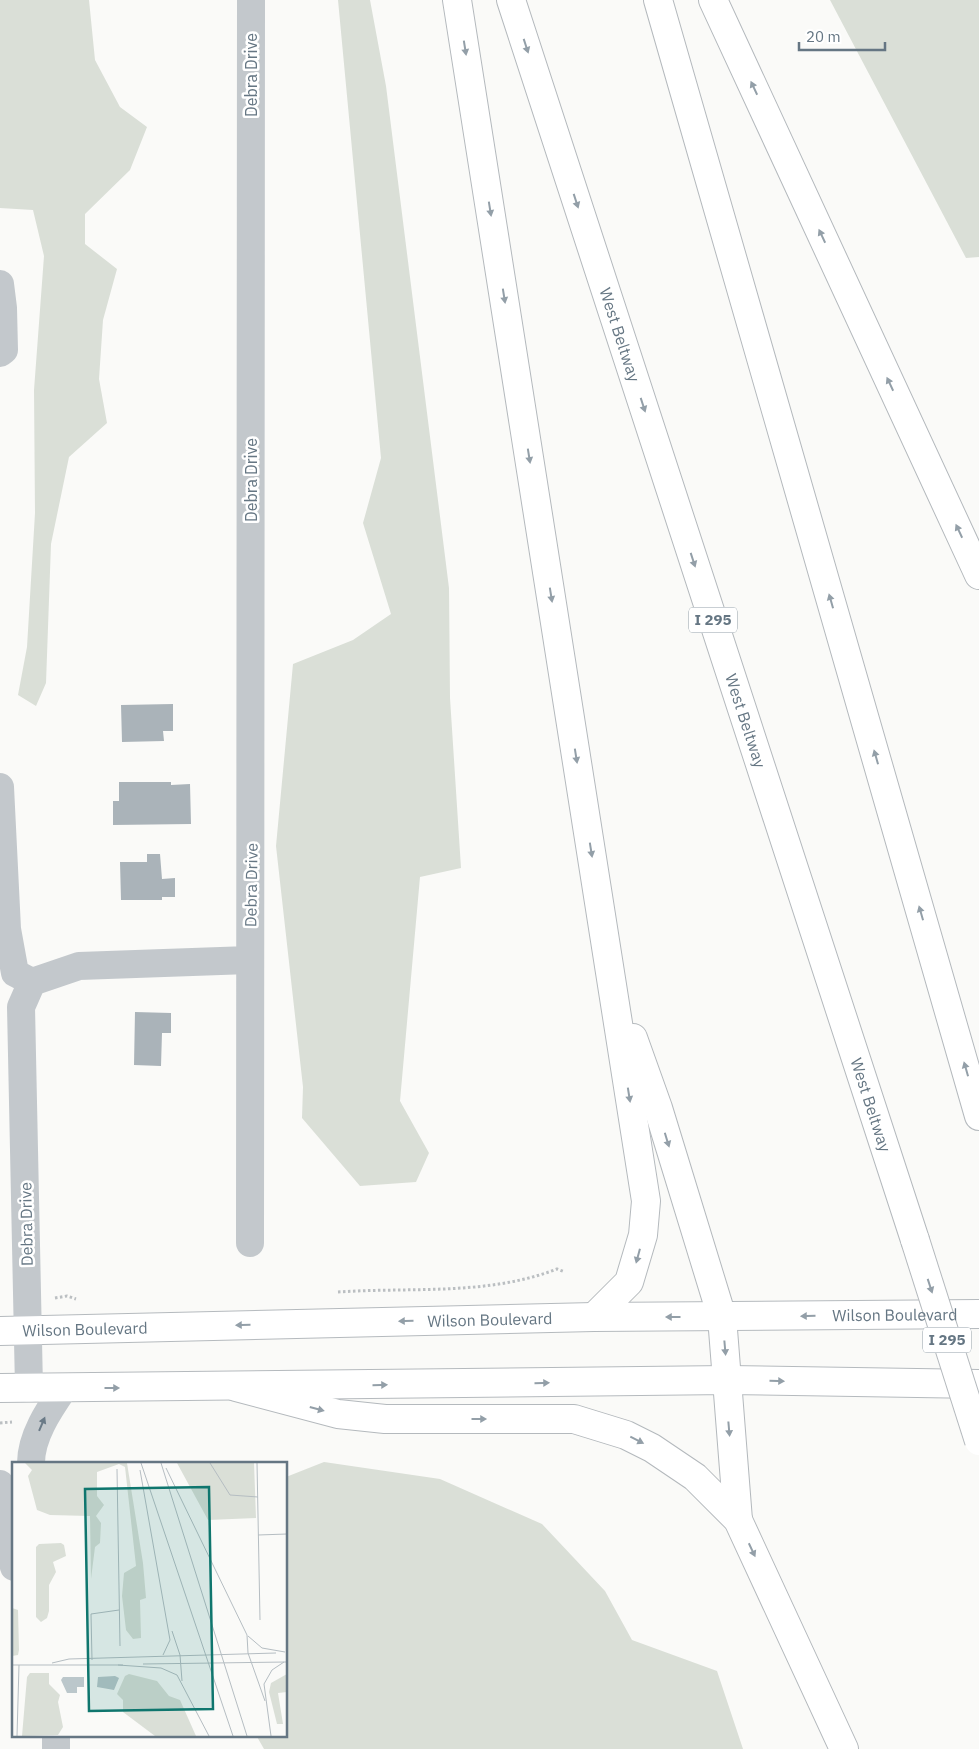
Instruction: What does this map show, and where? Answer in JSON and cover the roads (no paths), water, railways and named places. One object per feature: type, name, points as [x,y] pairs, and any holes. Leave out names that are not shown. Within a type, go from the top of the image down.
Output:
[{"type":"main road","points":[[458,0],[646,1201],[643,1235],[629,1282],[594,1317]]},
{"type":"main road","name":"West Beltway","points":[[511,0],[979,1440]]},
{"type":"main road","points":[[658,0],[979,1116]]},
{"type":"main road","points":[[713,0],[979,575]]},
{"type":"main road","points":[[612,978],[658,1108],[722,1317],[738,1520],[844,1749]]},
{"type":"main road","name":"Wilson Boulevard","points":[[0,1331],[594,1317],[979,1314]]},
{"type":"main road","points":[[0,1388],[236,1387],[728,1380],[979,1384]]},
{"type":"main road","points":[[236,1387],[338,1414],[385,1418],[574,1419],[626,1435],[652,1448],[695,1477],[738,1520]]},
{"type":"street","name":"Debra Drive","points":[[250,1243],[251,0]]},
{"type":"street","points":[[0,284],[3,308],[4,350],[0,353]]},
{"type":"street","points":[[0,787],[7,929],[16,977],[79,966],[250,960]]},
{"type":"street","name":"Debra Drive","points":[[16,977],[21,1007],[29,1388]]},
{"type":"street","points":[[31,1462],[31,1451],[45,1417],[64,1388]]},
{"type":"street","points":[[0,1484],[4,1534],[12,1560]]},
{"type":"street","points":[[56,1736],[56,1749]]}]
